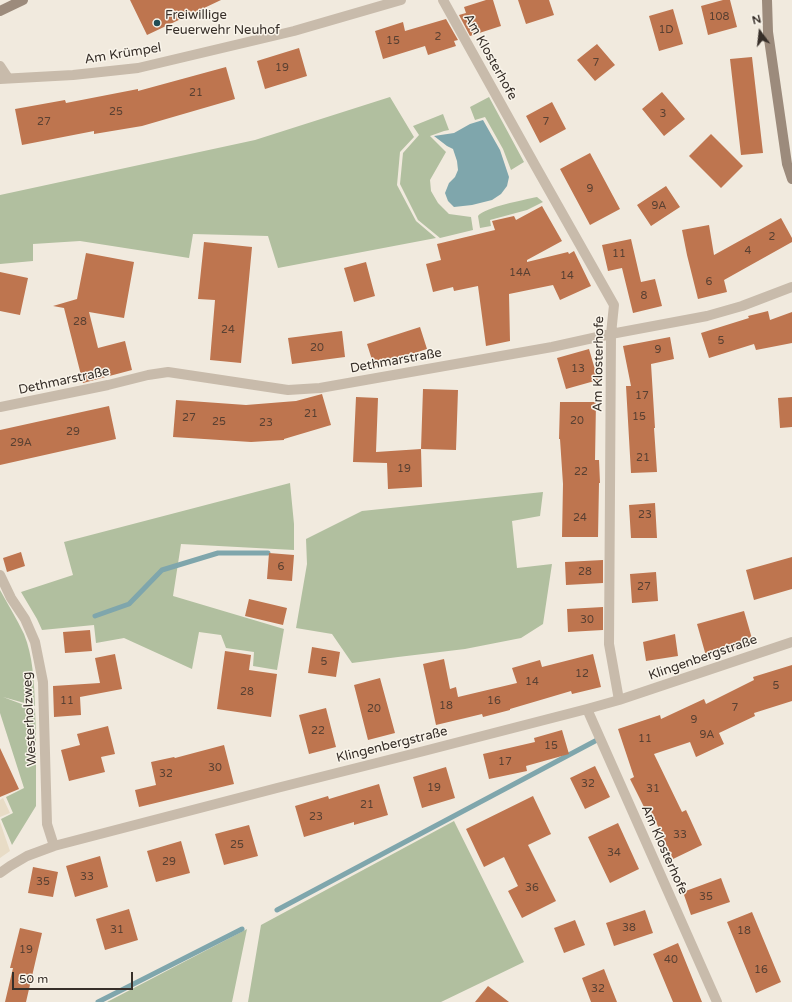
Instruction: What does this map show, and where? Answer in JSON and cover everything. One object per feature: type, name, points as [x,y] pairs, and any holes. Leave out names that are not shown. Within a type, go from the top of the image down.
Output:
[{"type":"street","points":[[0,11],[23,0]]},
{"type":"street","name":"Am Krümpel","points":[[0,66],[4,79],[73,75],[138,68],[294,31],[402,0]]},
{"type":"street","name":"Am Klosterhofe","points":[[443,0],[614,305],[611,334],[609,644],[618,700]]},
{"type":"street","points":[[767,0],[768,32],[788,164],[792,179]]},
{"type":"street","name":"Dethmarstraße","points":[[0,407],[168,372],[288,390],[320,388],[552,346],[706,316],[742,306],[792,287]]},
{"type":"street","name":"Westerholzweg","points":[[0,575],[25,619],[35,642],[39,660],[43,682],[47,824],[54,846]]},
{"type":"street","name":"Klingenbergstraße","points":[[0,873],[27,856],[54,846],[587,709],[792,642]]},
{"type":"street","name":"Am Klosterhofe","points":[[587,709],[717,1002]]},
{"type":"green space","points":[[390,97],[414,137],[400,152],[397,185],[416,221],[436,238],[278,268],[268,236],[193,234],[189,258],[80,241],[33,244],[33,261],[0,264],[0,195],[255,140]]},
{"type":"green space","points":[[489,97],[524,162],[511,170],[503,149],[485,117],[475,120],[470,107]]},
{"type":"green space","points":[[443,114],[449,130],[430,136],[446,152],[430,180],[431,191],[438,203],[449,214],[471,217],[473,230],[440,238],[418,220],[400,184],[403,153],[419,135],[413,126]]},
{"type":"green space","points":[[537,197],[543,202],[527,210],[490,220],[491,226],[480,228],[478,216],[482,213],[505,204]]},
{"type":"green space","points":[[290,483],[294,524],[294,550],[181,544],[173,596],[284,629],[277,670],[253,666],[254,652],[226,648],[221,635],[199,632],[192,669],[124,638],[96,643],[94,625],[42,630],[21,592],[73,575],[64,542]]},
{"type":"green space","points":[[543,492],[540,516],[512,521],[517,568],[552,564],[543,624],[521,638],[465,649],[352,663],[332,634],[296,628],[307,564],[306,539],[362,511]]},
{"type":"green space","points":[[0,590],[27,642],[35,697],[35,706],[3,697],[35,709],[36,806],[12,845],[1,819],[13,813],[6,797],[24,788],[0,713]]},
{"type":"green space","points":[[454,821],[524,962],[441,1002],[248,1002],[261,925]]},
{"type":"green space","points":[[247,929],[232,1002],[107,1002]]},
{"type":"shaded area","points":[[3,798],[10,813],[0,817],[0,800]]},
{"type":"shaded area","points":[[0,822],[10,851],[0,858]]},
{"type":"water","points":[[483,120],[500,150],[509,177],[507,186],[501,194],[492,200],[472,205],[454,207],[448,201],[445,193],[449,183],[455,177],[458,170],[457,161],[453,149],[434,136],[454,133],[470,124]]},
{"type":"building","name":"Freiwillige Feuerwehr Neuhof","points":[[130,0],[221,0],[147,35]]},
{"type":"building","points":[[486,0],[493,0],[501,26],[470,36],[459,15],[466,13],[464,7]]},
{"type":"building","points":[[518,0],[549,0],[554,15],[526,24]]},
{"type":"building","points":[[723,0],[730,0],[737,27],[708,35],[701,6]]},
{"type":"building","points":[[673,9],[683,44],[659,51],[649,16]]},
{"type":"building","points":[[446,19],[458,40],[454,41],[456,46],[428,55],[425,46],[383,59],[375,31],[403,22],[405,31]]},
{"type":"building","points":[[597,44],[615,65],[595,81],[577,60]]},
{"type":"building","points":[[299,48],[307,76],[265,89],[257,61]]},
{"type":"building","points":[[752,57],[763,153],[741,155],[730,59]]},
{"type":"building","points":[[226,67],[235,99],[142,126],[94,134],[94,131],[22,145],[15,109],[65,100],[66,103],[138,89],[138,91]]},
{"type":"building","points":[[662,92],[685,119],[664,136],[642,109]]},
{"type":"building","points":[[552,102],[566,129],[540,143],[526,116]]},
{"type":"building","points":[[711,134],[743,166],[721,188],[689,156]]},
{"type":"building","points":[[590,153],[620,209],[590,225],[560,169]]},
{"type":"building","points":[[666,186],[680,207],[651,226],[637,205]]},
{"type":"building","points":[[542,206],[562,241],[527,260],[527,262],[568,252],[569,254],[574,251],[591,286],[560,300],[553,285],[509,294],[510,341],[486,346],[478,286],[454,291],[453,287],[433,292],[426,264],[441,260],[437,244],[495,230],[492,221],[514,216],[516,220]]},
{"type":"building","points":[[781,218],[792,238],[792,242],[724,280],[727,292],[698,299],[682,230],[709,225],[714,255]]},
{"type":"building","points":[[631,239],[641,282],[655,279],[662,306],[633,313],[622,268],[608,271],[602,245]]},
{"type":"building","points":[[204,242],[252,247],[241,363],[210,360],[215,300],[198,299]]},
{"type":"building","points":[[86,253],[134,262],[124,318],[89,312],[98,348],[125,341],[132,370],[83,383],[64,308],[53,306],[77,299]]},
{"type":"building","points":[[366,262],[375,296],[354,302],[344,268]]},
{"type":"building","points":[[0,272],[28,278],[20,315],[0,311]]},
{"type":"building","points":[[768,311],[770,320],[792,312],[792,343],[756,350],[754,344],[709,358],[701,333],[749,318],[748,316]]},
{"type":"building","points":[[420,327],[427,349],[374,366],[367,344]]},
{"type":"building","points":[[342,331],[345,357],[292,364],[288,338]]},
{"type":"building","points":[[670,337],[674,359],[651,364],[657,472],[631,473],[626,386],[631,386],[623,346]]},
{"type":"building","points":[[589,349],[598,380],[566,389],[557,358]]},
{"type":"building","points":[[423,389],[458,390],[456,450],[421,449]]},
{"type":"building","points":[[322,394],[331,425],[284,440],[251,442],[173,437],[176,400],[246,405],[296,401]]},
{"type":"building","points":[[356,397],[378,398],[376,452],[421,449],[422,487],[388,489],[387,463],[353,462]]},
{"type":"building","points":[[792,397],[792,427],[780,428],[778,398]]},
{"type":"building","points":[[560,402],[596,402],[595,460],[599,460],[600,483],[598,537],[562,537],[563,484],[559,439]]},
{"type":"building","points":[[109,406],[116,439],[0,465],[0,430]]},
{"type":"building","points":[[655,503],[657,538],[631,538],[629,505]]},
{"type":"building","points":[[21,552],[25,566],[7,572],[3,558]]},
{"type":"building","points":[[269,553],[294,555],[292,581],[267,579]]},
{"type":"building","points":[[792,557],[792,589],[754,600],[746,570]]},
{"type":"building","points":[[603,560],[603,583],[566,585],[565,562]]},
{"type":"building","points":[[656,572],[658,601],[632,603],[630,574]]},
{"type":"building","points":[[249,599],[287,608],[283,625],[245,616]]},
{"type":"building","points":[[603,607],[603,630],[568,632],[567,609]]},
{"type":"building","points":[[744,611],[753,642],[706,656],[697,624]]},
{"type":"building","points":[[90,630],[92,651],[65,653],[63,632]]},
{"type":"building","points":[[675,634],[678,656],[646,661],[643,642]]},
{"type":"building","points":[[312,647],[340,652],[336,677],[308,673]]},
{"type":"building","points":[[225,651],[251,655],[249,670],[277,674],[271,717],[217,709]]},
{"type":"building","points":[[115,654],[122,689],[80,697],[81,715],[54,717],[53,686],[100,683],[95,658]]},
{"type":"building","points":[[593,654],[601,687],[572,694],[571,691],[483,717],[482,714],[436,725],[423,664],[444,659],[450,689],[456,687],[458,697],[517,683],[512,668],[540,660],[542,667]]},
{"type":"building","points":[[792,665],[792,701],[754,713],[755,716],[719,733],[724,744],[696,757],[690,742],[654,754],[682,812],[686,810],[702,845],[673,859],[651,811],[647,813],[630,779],[634,777],[618,729],[660,715],[661,719],[704,699],[706,704],[754,680],[753,677]]},
{"type":"building","points":[[380,678],[395,733],[368,740],[354,685]]},
{"type":"building","points":[[326,708],[336,747],[309,754],[299,715]]},
{"type":"building","points":[[108,726],[115,754],[101,757],[105,772],[69,781],[61,750],[80,745],[77,734]]},
{"type":"building","points":[[562,730],[569,754],[526,766],[527,771],[489,779],[483,754],[535,742],[534,738]]},
{"type":"building","points":[[224,745],[234,784],[139,807],[135,790],[156,785],[151,762],[175,758]]},
{"type":"building","points":[[0,748],[19,789],[0,797]]},
{"type":"building","points":[[595,766],[610,797],[585,809],[570,778]]},
{"type":"building","points":[[446,767],[455,798],[422,808],[413,777]]},
{"type":"building","points":[[379,784],[388,815],[354,825],[354,822],[304,837],[295,806],[328,796],[329,799]]},
{"type":"building","points":[[533,796],[551,834],[528,845],[556,901],[522,918],[508,891],[518,886],[504,857],[484,867],[466,829]]},
{"type":"building","points":[[618,823],[639,869],[610,883],[588,837]]},
{"type":"building","points":[[249,825],[258,856],[224,865],[215,834]]},
{"type":"building","points":[[181,841],[190,873],[156,882],[147,851]]},
{"type":"building","points":[[100,856],[108,887],[75,897],[66,866]]},
{"type":"building","points":[[33,867],[58,872],[53,897],[28,893]]},
{"type":"building","points":[[721,878],[730,902],[691,915],[683,892]]},
{"type":"building","points":[[129,909],[138,940],[105,950],[96,919]]},
{"type":"building","points":[[645,910],[653,933],[614,946],[606,923]]},
{"type":"building","points":[[752,912],[781,982],[756,993],[727,922]]},
{"type":"building","points":[[575,920],[585,945],[564,953],[554,928]]},
{"type":"building","points":[[20,928],[42,933],[26,1002],[5,1002],[13,968],[10,968]]},
{"type":"building","points":[[678,943],[702,1002],[673,1002],[653,954]]},
{"type":"building","points":[[604,969],[617,1002],[591,1002],[582,978]]},
{"type":"building","points":[[488,986],[509,1002],[475,1002]]},
{"type":"waterway","points":[[95,616],[129,604],[162,570],[218,553],[268,553]]},
{"type":"waterway","points":[[277,910],[597,740]]},
{"type":"waterway","points":[[98,1002],[242,929]]},
{"type":"place","name":"Freiwillige Feuerwehr Neuhof","points":[[157,23]]}]
